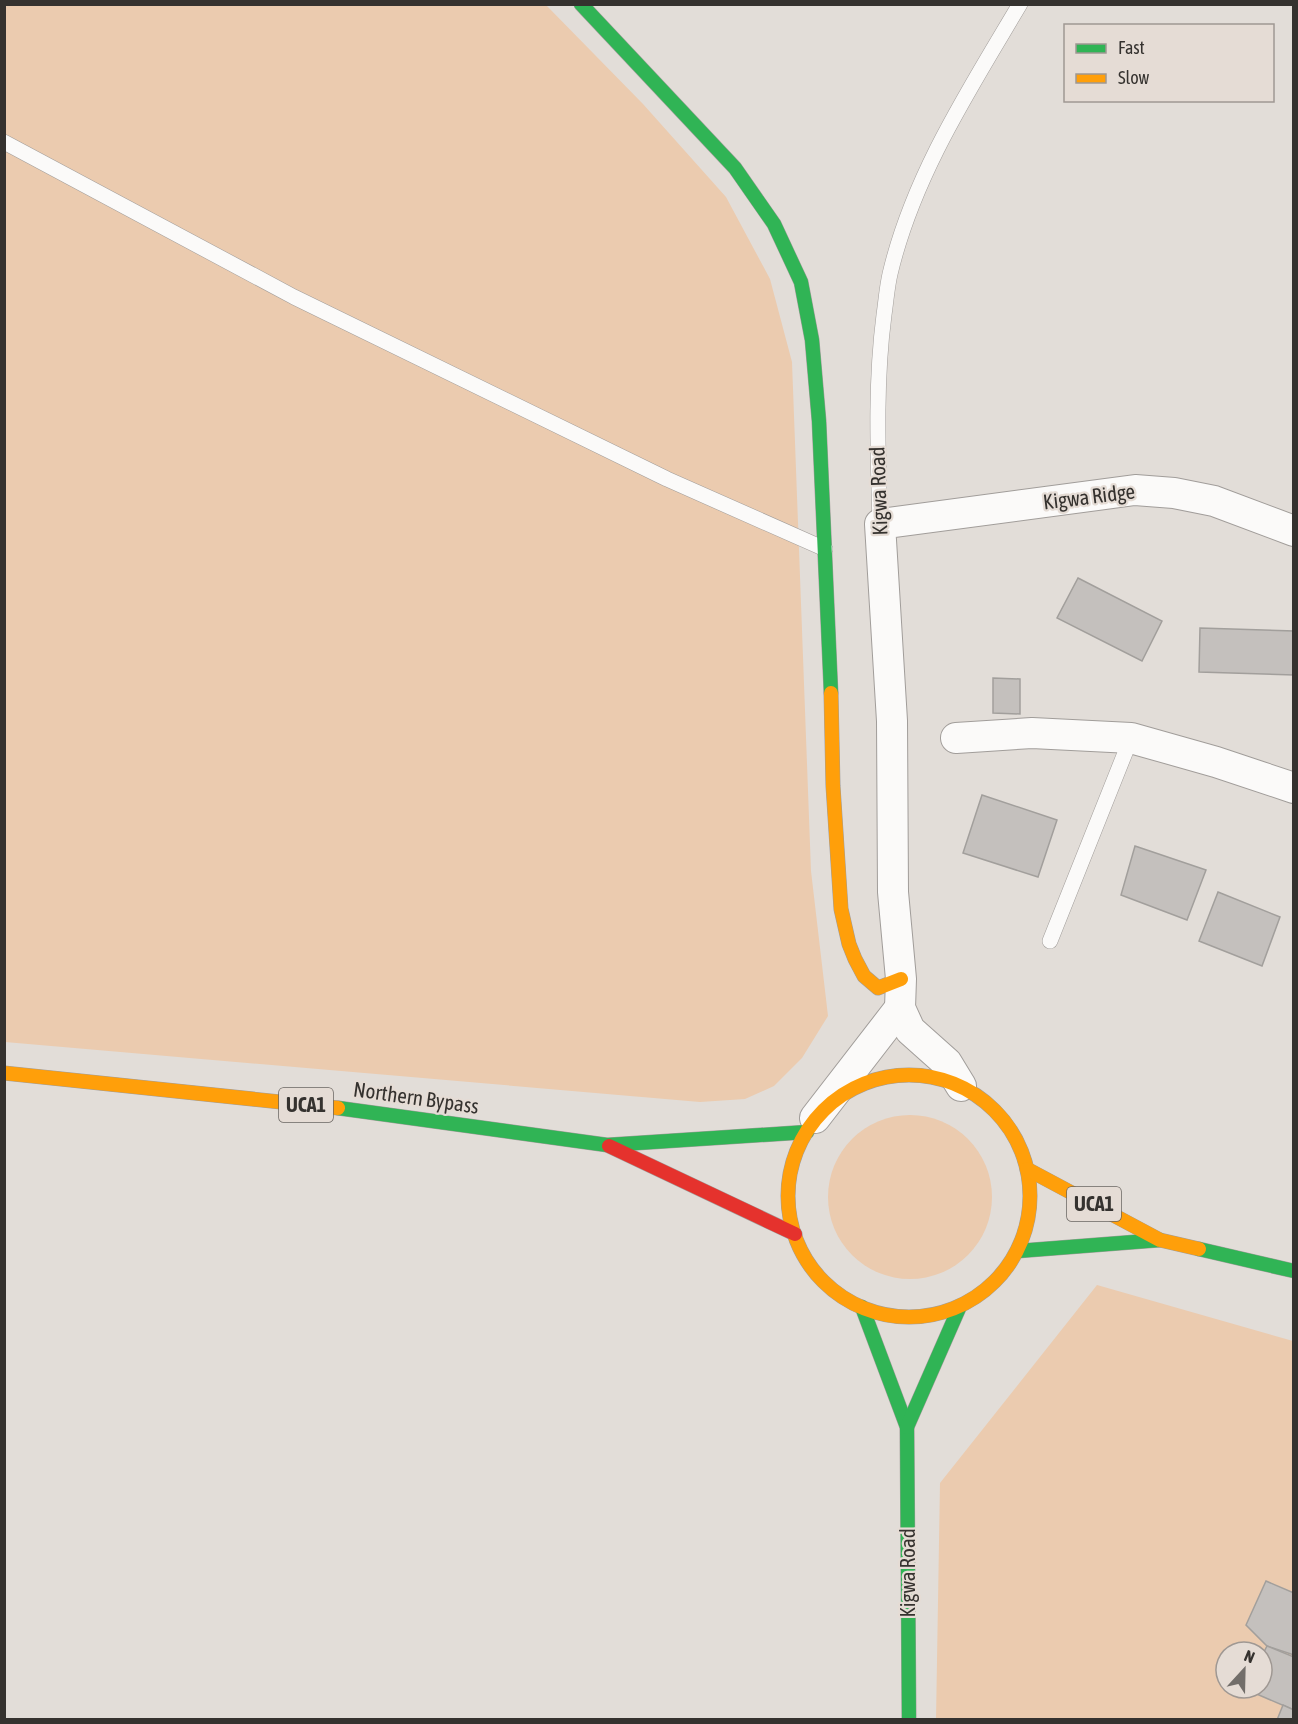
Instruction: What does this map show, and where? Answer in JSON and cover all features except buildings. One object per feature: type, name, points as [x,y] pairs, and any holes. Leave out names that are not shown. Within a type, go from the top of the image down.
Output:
[{"type":"main road","points":[[582,4],[735,168],[774,224],[801,282],[812,340],[825,549],[831,668],[833,786],[841,909],[849,944],[864,976],[878,988],[901,993]]},
{"type":"main road","name":"Northern Bypass","points":[[4,1073],[372,1112],[607,1145]]},
{"type":"main road","points":[[909,1075],[944,1080],[961,1086],[1000,1116],[1018,1143],[1027,1169],[1031,1197],[1027,1225],[1018,1251],[1008,1268],[986,1290],[960,1306],[931,1315],[901,1317],[870,1311],[843,1297],[819,1278],[800,1249],[789,1216],[788,1181],[797,1147],[811,1125],[842,1095],[874,1080],[909,1075]]},
{"type":"main road","name":"UCA1","points":[[607,1145],[811,1125]]},
{"type":"main road","name":"UCA1","points":[[607,1145],[795,1234]]},
{"type":"main road","name":"UCA1","points":[[1027,1169],[1160,1240],[1293,1271]]},
{"type":"main road","name":"UCA1","points":[[1018,1251],[1160,1240]]},
{"type":"main road","points":[[907,1427],[960,1306]]},
{"type":"main road","points":[[862,1307],[907,1427]]},
{"type":"main road","name":"Kigwa Road","points":[[907,1427],[909,1719]]},
{"type":"street","name":"Kigwa Ridge","points":[[880,524],[1135,490],[1174,493],[1214,501],[1293,531]]},
{"type":"street","name":"Kigwa Road","points":[[880,524],[892,721],[892,892],[901,993]]},
{"type":"street","points":[[956,738],[1032,733],[1131,738],[1216,762],[1293,788]]},
{"type":"street","points":[[901,993],[910,1030],[947,1063],[961,1086]]},
{"type":"street","points":[[811,1125],[901,993]]},
{"type":"lane","name":"Kigwa Road","points":[[880,524],[877,424],[881,340],[890,275],[913,201],[949,125],[1020,4]]},
{"type":"lane","points":[[4,142],[294,297],[667,479],[825,549]]},
{"type":"lane","points":[[1050,941],[1131,738]]},
{"type":"shaded area","points":[[4,5],[546,5],[643,104],[726,197],[770,279],[792,362],[811,871],[828,1016],[802,1058],[774,1086],[745,1099],[700,1102],[5,1042]]},
{"type":"shaded area","points":[[910,1115],[926,1116],[942,1121],[956,1128],[968,1139],[979,1151],[986,1165],[991,1181],[991,1213],[986,1229],[979,1243],[968,1255],[956,1266],[942,1273],[926,1278],[910,1279],[894,1278],[878,1273],[864,1266],[852,1255],[841,1243],[834,1229],[829,1213],[828,1197],[829,1181],[834,1165],[841,1151],[852,1139],[864,1128],[878,1121],[894,1116]]},
{"type":"shaded area","points":[[1097,1285],[1293,1341],[1293,1719],[936,1720],[940,1483]]},
{"type":"traffic: fast","points":[[581,4],[735,168],[774,224],[801,282],[812,340],[819,421],[831,693]]},
{"type":"traffic: fast","points":[[338,1108],[607,1145],[807,1132]]},
{"type":"traffic: fast","points":[[1018,1251],[1160,1240]]},
{"type":"traffic: fast","points":[[1199,1249],[1294,1271]]},
{"type":"traffic: fast","points":[[907,1427],[960,1306]]},
{"type":"traffic: fast","points":[[862,1307],[907,1427],[909,1720]]},
{"type":"traffic: slow","points":[[831,693],[833,786],[841,909],[849,944],[864,976],[878,988],[901,979]]},
{"type":"traffic: slow","points":[[4,1073],[338,1108]]},
{"type":"traffic: slow","points":[[909,1075],[944,1080],[966,1089],[986,1103],[1002,1119],[1016,1139],[1025,1161],[1030,1196],[1025,1231],[1016,1253],[1002,1273],[986,1289],[966,1303],[944,1312],[909,1317],[874,1312],[852,1303],[832,1289],[816,1273],[802,1253],[793,1231],[788,1196],[793,1161],[802,1139],[816,1119],[832,1103],[852,1089],[874,1080],[909,1075]]},
{"type":"traffic: slow","points":[[1027,1169],[1160,1240],[1199,1249]]},
{"type":"traffic: jam","points":[[609,1146],[795,1234]]}]
